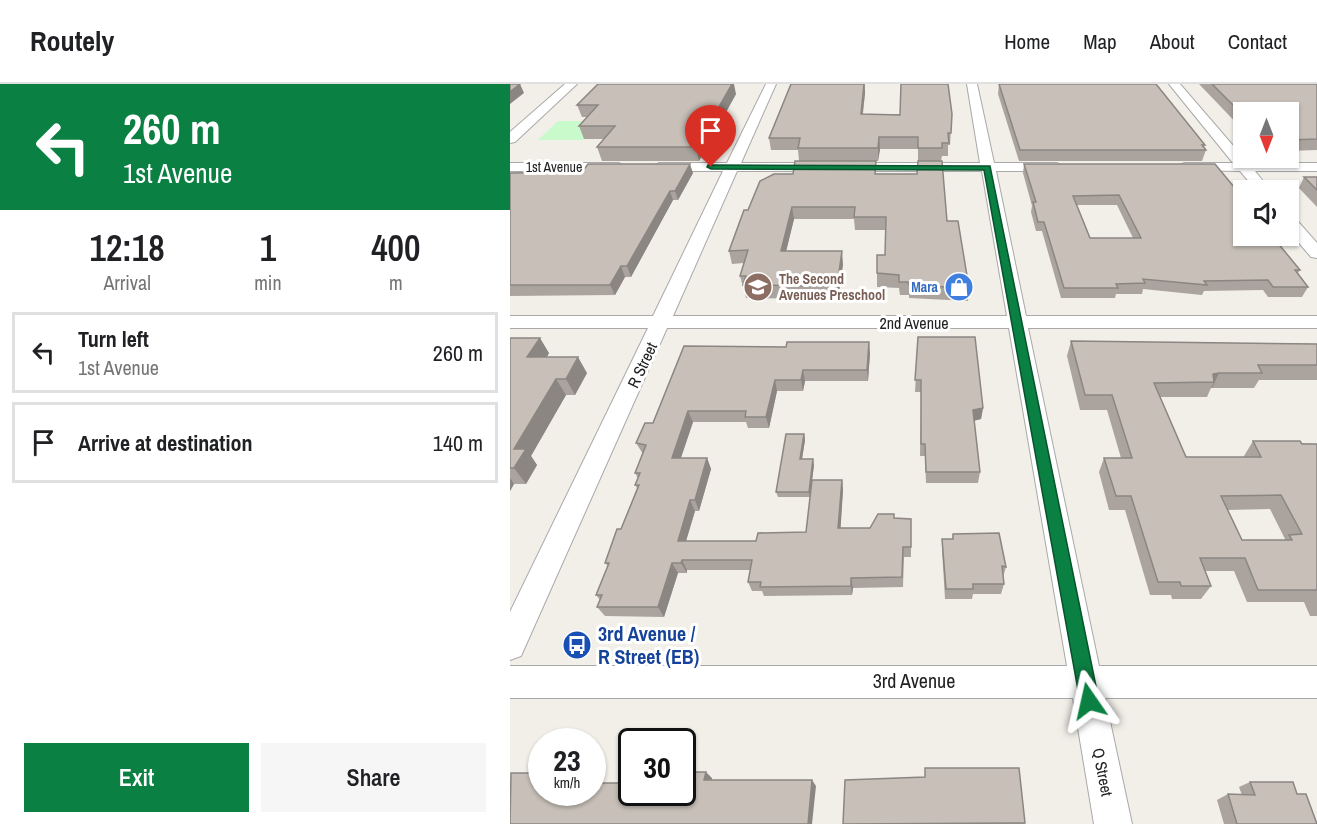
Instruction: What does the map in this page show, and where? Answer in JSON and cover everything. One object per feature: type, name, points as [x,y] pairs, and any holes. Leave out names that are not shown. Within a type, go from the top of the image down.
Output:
[{"type":"street","points":[[510,139],[572,84]]},
{"type":"street","name":"R Street","points":[[510,645],[771,84]]},
{"type":"street","name":"Q Street","points":[[972,84],[1113,824]]},
{"type":"street","points":[[1174,84],[1233,155]]},
{"type":"street","name":"1st Avenue","points":[[510,167],[1070,167]]},
{"type":"street","points":[[1175,167],[1233,167]]},
{"type":"street","points":[[1299,167],[1317,167]]},
{"type":"street","points":[[1244,168],[1254,180]]},
{"type":"street","points":[[1299,233],[1317,253]]},
{"type":"street","name":"2nd Avenue","points":[[510,322],[1317,322]]},
{"type":"street","name":"3rd Avenue","points":[[510,682],[1317,682]]},
{"type":"green space","points":[[558,121],[600,121],[583,140],[538,140]]},
{"type":"building","points":[[510,84],[520,84],[510,92]]},
{"type":"building","points":[[598,84],[732,84],[696,147],[597,147],[615,126],[579,126],[598,105],[577,105]]},
{"type":"building","points":[[791,84],[864,84],[861,114],[900,115],[901,84],[948,84],[952,114],[951,133],[948,133],[949,143],[942,143],[942,148],[918,148],[918,137],[879,137],[878,148],[798,148],[800,138],[769,138]]},
{"type":"building","points":[[999,84],[1156,84],[1205,145],[1202,145],[1206,150],[1020,150]]},
{"type":"building","points":[[1212,84],[1317,84],[1317,139],[1299,140],[1299,102],[1233,102],[1233,105]]},
{"type":"building","points":[[795,161],[876,161],[875,174],[917,174],[918,161],[942,161],[947,221],[958,221],[969,288],[909,285],[908,282],[899,282],[899,275],[877,273],[877,255],[885,255],[886,217],[854,217],[855,207],[792,207],[781,251],[842,251],[837,286],[743,285],[746,276],[740,276],[748,250],[729,251],[744,210],[748,210],[760,181],[774,174],[793,174]]},
{"type":"building","points":[[588,164],[690,164],[675,191],[670,191],[627,266],[621,266],[610,285],[510,285],[510,173],[582,172]]},
{"type":"building","points":[[1024,164],[1215,164],[1233,186],[1233,246],[1280,246],[1300,270],[1295,270],[1308,287],[1273,287],[1268,280],[1204,281],[1207,285],[1143,279],[1145,283],[1116,284],[1118,288],[1064,288],[1044,222],[1038,222],[1033,202],[1036,202]],"holes":[[[1119,195],[1141,238],[1090,238],[1073,196]]]},
{"type":"building","points":[[1304,177],[1317,177],[1317,190]]},
{"type":"building","points":[[918,337],[975,337],[983,408],[973,410],[980,472],[926,472],[925,444],[921,444],[921,380],[915,380]]},
{"type":"building","points":[[510,338],[540,338],[527,357],[578,357],[566,379],[556,379],[514,449],[526,449],[514,468],[510,468]]},
{"type":"building","points":[[1071,341],[1317,344],[1317,365],[1258,365],[1262,373],[1213,374],[1214,382],[1154,383],[1186,457],[1261,457],[1253,441],[1300,441],[1302,444],[1317,444],[1317,590],[1258,590],[1245,558],[1200,558],[1211,586],[1181,586],[1180,582],[1158,582],[1131,496],[1116,496],[1104,458],[1132,458],[1112,395],[1085,395]],"holes":[[[1281,495],[1302,534],[1289,535],[1292,540],[1242,540],[1221,496]]]},
{"type":"building","points":[[787,342],[869,342],[867,370],[803,370],[801,380],[775,380],[766,417],[745,417],[746,411],[688,411],[672,458],[707,458],[695,500],[690,500],[678,541],[756,541],[758,533],[806,532],[812,480],[842,480],[838,528],[870,528],[878,514],[894,514],[894,518],[911,519],[911,547],[903,547],[902,577],[851,578],[851,586],[760,587],[761,582],[748,582],[752,560],[682,560],[681,563],[672,563],[658,607],[597,607],[602,595],[596,595],[609,563],[605,563],[617,529],[621,529],[639,485],[635,485],[640,473],[635,473],[646,445],[636,443],[645,423],[653,423],[684,346],[786,347]]},
{"type":"building","points":[[786,434],[804,434],[800,459],[813,459],[809,492],[776,492]]},
{"type":"building","points":[[999,533],[1006,567],[1002,566],[1004,584],[973,584],[973,589],[946,589],[942,539],[953,539],[953,534]]},
{"type":"building","points":[[925,768],[1019,768],[1025,823],[843,824],[845,780],[925,777]]},
{"type":"building","points":[[696,772],[706,772],[704,780],[812,780],[808,824],[510,824],[511,773],[528,773],[528,806],[606,806],[606,783],[618,783],[618,806],[696,806]]},
{"type":"building","points":[[1250,782],[1293,782],[1297,794],[1306,794],[1317,824],[1237,824],[1228,794],[1255,795]]},
{"type":"place","name":"The Second Avenues Preschool","points":[[758,287]]},
{"type":"place","name":"Mara","points":[[959,287]]},
{"type":"place","name":"3rd Avenue / R Street (EB)","points":[[577,645]]},
{"type":"route","points":[[711,167],[988,167],[1089,701]]}]
